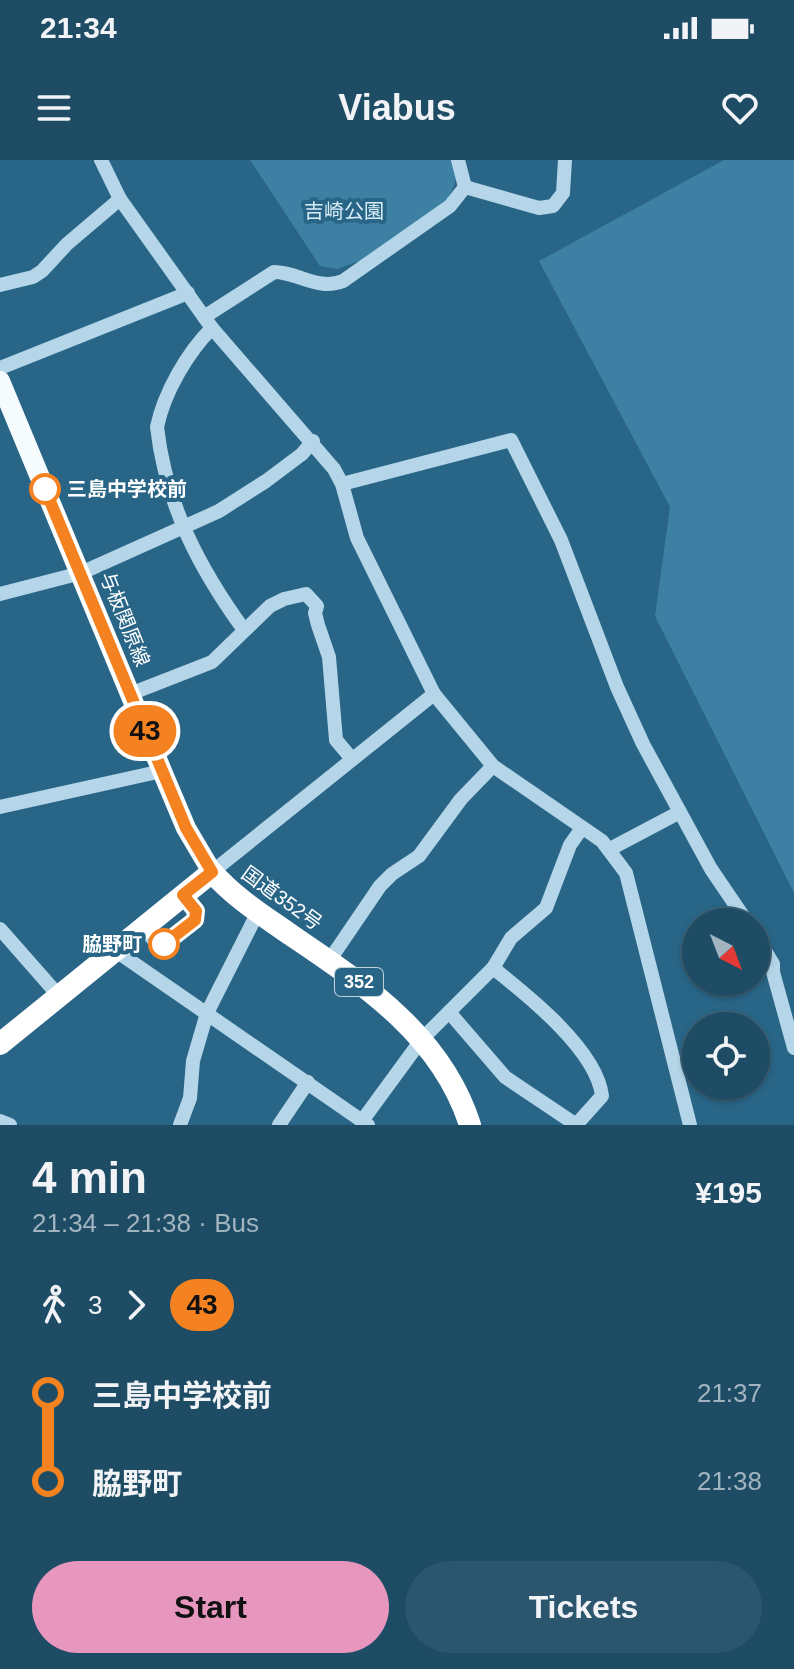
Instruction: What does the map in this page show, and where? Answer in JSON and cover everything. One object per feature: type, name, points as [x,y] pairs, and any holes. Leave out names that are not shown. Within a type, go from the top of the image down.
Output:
[{"type":"highway","name":"国道352号","points":[[0,1044],[212,872],[227,890],[376,994],[422,1039],[457,1091],[470,1125]]},
{"type":"main road","name":"与板関原線","points":[[0,381],[186,828],[212,872]]},
{"type":"street","points":[[101,160],[120,199],[208,322],[334,469],[342,484],[357,538],[434,694],[493,766],[610,849],[626,873],[690,1125]]},
{"type":"street","points":[[458,160],[465,187]]},
{"type":"street","points":[[465,187],[539,208],[553,206],[563,193],[565,160]]},
{"type":"street","points":[[244,630],[220,597],[182,527],[157,427],[178,376],[208,322],[274,272],[323,285],[343,281],[450,206],[465,187]]},
{"type":"street","points":[[0,285],[33,277],[42,271],[67,244],[120,199]]},
{"type":"street","points":[[0,368],[188,293]]},
{"type":"street","points":[[342,484],[511,440],[555,527],[617,687],[643,744],[711,869],[737,908]]},
{"type":"street","points":[[0,594],[81,573],[219,511],[302,454],[313,441]]},
{"type":"street","points":[[130,694],[212,662],[270,606],[306,594],[317,606],[315,613],[329,657],[336,740],[352,759]]},
{"type":"street","points":[[212,872],[434,694]]},
{"type":"street","points":[[329,961],[380,886],[419,856],[461,799],[493,766]]},
{"type":"street","points":[[0,807],[162,771]]},
{"type":"street","points":[[610,849],[680,812]]},
{"type":"street","points":[[116,951],[365,1123],[422,1039],[493,968],[511,938],[546,908],[570,845],[582,828]]},
{"type":"street","points":[[180,1125],[190,1098],[193,1061],[207,1013],[258,912]]},
{"type":"street","points":[[0,929],[59,996]]},
{"type":"street","points":[[770,959],[794,1048]]},
{"type":"street","points":[[449,1012],[505,1077],[576,1125],[602,1096],[595,1077],[573,1039],[493,968]]},
{"type":"street","points":[[279,1125],[308,1082]]},
{"type":"street","points":[[0,1121],[10,1125]]},
{"type":"green space","name":"吉崎公園","points":[[250,160],[451,160],[456,176],[454,187],[445,202],[360,261],[337,269],[320,266]]},
{"type":"green space","points":[[724,160],[794,160],[794,893],[655,616],[670,507],[539,261]]},
{"type":"bus line","name":"43","points":[[45,489],[186,828],[212,872],[183,895],[196,911],[195,920],[164,944]]},
{"type":"place","name":"三島中学校前","points":[[45,489]]},
{"type":"place","name":"脇野町","points":[[164,944]]}]
